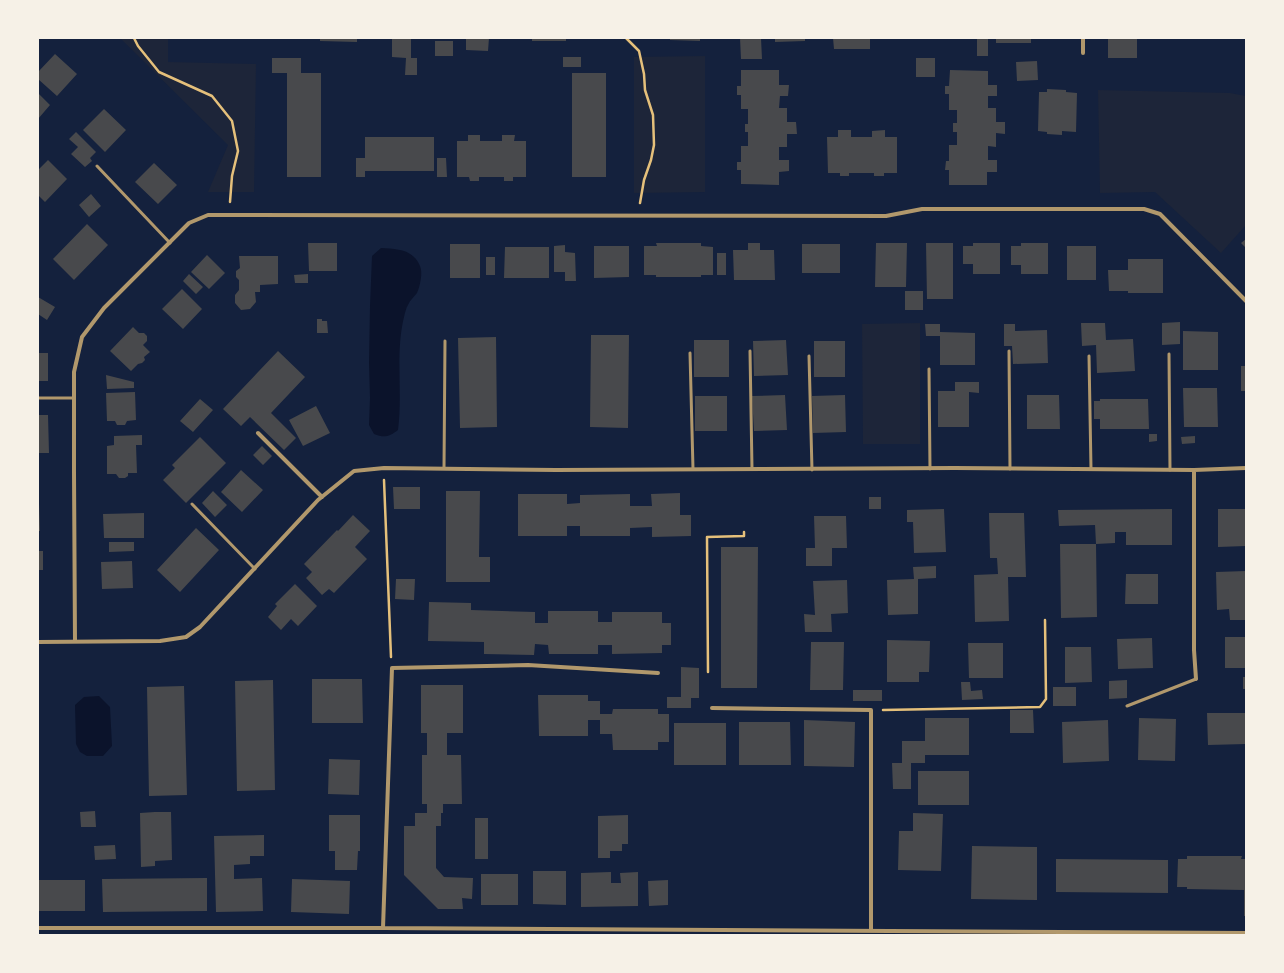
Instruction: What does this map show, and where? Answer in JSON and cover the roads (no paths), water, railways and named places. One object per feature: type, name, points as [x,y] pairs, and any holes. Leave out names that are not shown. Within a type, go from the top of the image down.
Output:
[{"type":"street","points":[[1083,38],[1083,53]]},
{"type":"street","points":[[75,641],[74,372],[82,337],[104,308],[189,223],[208,215],[886,216],[922,209],[1144,209],[1160,214],[1246,300]]},
{"type":"street","points":[[258,434],[322,497]]},
{"type":"street","points":[[38,642],[160,641],[186,637],[200,627],[322,497],[354,471],[384,468],[556,470],[1194,470],[1246,468]]},
{"type":"street","points":[[1194,470],[1194,650],[1196,679]]},
{"type":"street","points":[[383,928],[392,668],[528,665],[658,673]]},
{"type":"street","points":[[712,708],[871,710],[872,931]]},
{"type":"street","points":[[38,928],[383,928],[1246,933]]},
{"type":"lane","points":[[96,166],[170,243]]},
{"type":"lane","points":[[444,468],[445,341]]},
{"type":"lane","points":[[750,351],[752,470]]},
{"type":"lane","points":[[1009,351],[1010,469]]},
{"type":"lane","points":[[690,353],[693,470]]},
{"type":"lane","points":[[1169,354],[1170,470]]},
{"type":"lane","points":[[809,356],[812,470]]},
{"type":"lane","points":[[1089,356],[1091,469]]},
{"type":"lane","points":[[929,369],[930,469]]},
{"type":"lane","points":[[38,398],[74,398]]},
{"type":"lane","points":[[192,504],[255,569]]},
{"type":"lane","points":[[1127,706],[1196,679]]}]
